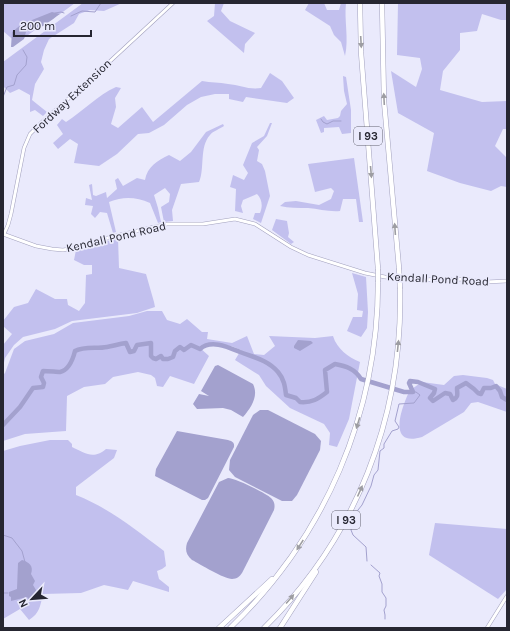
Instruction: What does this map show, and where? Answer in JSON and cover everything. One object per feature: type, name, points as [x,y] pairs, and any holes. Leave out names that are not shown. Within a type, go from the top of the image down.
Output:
[{"type":"highway","name":"I 93","points":[[230,628],[262,596],[309,531],[335,482],[354,433],[368,386],[376,328],[378,269],[361,52],[360,3]]},
{"type":"highway","name":"I 93","points":[[264,628],[292,597],[329,550],[353,507],[366,477],[383,425],[393,384],[399,337],[400,289],[384,101],[382,3]]},
{"type":"highway","points":[[280,628],[329,550]]},
{"type":"highway","points":[[220,628],[284,567]]},
{"type":"street","name":"Fordway Extension","points":[[3,234],[8,225],[11,214],[25,145],[32,132],[41,122],[173,3]]},
{"type":"street","name":"Kendall Pond Road","points":[[3,234],[36,246],[63,250],[167,224],[203,224],[235,219],[254,224],[308,255],[365,273],[409,280],[463,279],[507,281]]},
{"type":"street","points":[[487,628],[507,596]]},
{"type":"shaded area","points":[[3,3],[75,3],[17,43],[3,31]]},
{"type":"shaded area","points":[[83,3],[122,3],[104,11],[90,10],[79,14],[74,23],[49,39],[41,62],[44,69],[35,84],[32,100],[47,112],[43,116],[35,110],[30,112],[30,95],[19,89],[10,93],[3,86],[3,62]]},
{"type":"shaded area","points":[[215,3],[224,3],[221,11],[230,21],[255,33],[245,44],[244,53],[207,21],[214,16]]},
{"type":"shaded area","points":[[309,3],[324,3],[327,10],[339,10],[341,3],[346,3],[347,43],[345,56],[341,42],[334,35],[330,26],[305,10]]},
{"type":"shaded area","points":[[398,3],[507,3],[507,20],[501,20],[482,14],[477,31],[460,33],[460,50],[443,71],[440,90],[482,102],[507,101],[507,129],[503,129],[495,146],[507,158],[507,187],[501,186],[491,191],[460,183],[427,171],[434,133],[398,113],[391,71],[416,87],[422,69],[420,58],[397,55]]},
{"type":"shaded area","points":[[52,12],[60,14],[41,27],[26,32],[24,39],[11,47],[12,32],[22,24]]},
{"type":"shaded area","points":[[270,73],[282,81],[294,98],[287,103],[246,97],[243,102],[229,99],[229,94],[215,94],[201,97],[187,105],[164,125],[149,133],[138,134],[117,154],[99,166],[74,163],[78,144],[70,139],[58,149],[53,143],[63,134],[57,125],[62,119],[66,122],[103,94],[116,87],[121,88],[115,98],[116,107],[111,124],[118,128],[142,107],[153,122],[202,81],[261,88]]},
{"type":"shaded area","points":[[343,76],[346,77],[351,110],[351,133],[342,134],[339,127],[324,128],[324,132],[321,133],[316,120],[324,116],[327,120],[338,118],[341,111],[347,104]]},
{"type":"shaded area","points":[[270,123],[272,123],[267,136],[257,147],[259,150],[257,161],[262,164],[265,171],[270,196],[261,223],[253,219],[255,213],[260,213],[262,208],[262,203],[259,196],[257,194],[243,200],[241,206],[243,213],[235,211],[236,189],[230,187],[233,175],[244,180],[248,173],[243,165],[252,143],[264,136]]},
{"type":"shaded area","points":[[223,124],[224,126],[211,134],[204,146],[202,171],[199,182],[181,184],[172,210],[173,221],[164,222],[161,207],[169,202],[170,194],[165,188],[154,195],[161,222],[158,223],[150,203],[140,199],[130,198],[109,202],[116,232],[113,233],[107,213],[100,212],[95,218],[91,214],[93,206],[85,205],[86,198],[92,200],[89,185],[92,184],[93,195],[96,196],[106,192],[107,198],[117,189],[115,180],[118,178],[123,186],[137,178],[145,180],[148,171],[161,159],[169,155],[180,161],[191,152],[206,132]]},
{"type":"shaded area","points":[[354,158],[363,222],[359,222],[356,199],[343,199],[340,211],[280,206],[285,202],[296,201],[319,205],[331,199],[334,191],[331,188],[315,192],[308,164]]},
{"type":"shaded area","points":[[276,219],[287,221],[289,233],[288,237],[294,242],[291,244],[272,230]]},
{"type":"shaded area","points":[[118,238],[119,268],[146,274],[155,307],[137,313],[72,321],[55,329],[23,337],[14,345],[5,358],[3,367],[3,345],[12,334],[3,326],[3,321],[14,307],[28,303],[36,289],[55,299],[67,299],[68,305],[79,311],[85,303],[86,275],[92,274],[92,265],[84,265],[74,260],[76,250]]},
{"type":"shaded area","points":[[352,273],[366,277],[368,312],[367,328],[361,337],[347,331],[353,317],[362,317],[363,311],[357,310],[358,294]]},
{"type":"shaded area","points":[[147,311],[162,311],[167,320],[180,324],[187,319],[202,332],[208,332],[207,339],[232,343],[247,336],[254,354],[264,355],[275,346],[269,336],[315,338],[333,336],[337,345],[344,352],[351,358],[360,362],[349,419],[337,447],[329,445],[330,433],[324,424],[290,408],[266,386],[259,375],[235,360],[241,350],[235,347],[220,345],[199,347],[209,356],[194,384],[170,376],[163,387],[157,386],[155,378],[151,375],[138,372],[113,377],[105,384],[84,387],[67,396],[66,431],[25,434],[3,441],[3,375],[14,349],[25,341],[54,334],[73,323],[129,316]]},
{"type":"shaded area","points":[[298,340],[311,341],[313,343],[300,351],[294,348]]},
{"type":"shaded area","points":[[218,365],[253,384],[255,388],[255,397],[253,402],[243,417],[231,410],[223,408],[197,409],[193,404],[199,394],[209,396],[201,391],[215,366]]},
{"type":"shaded area","points":[[463,375],[487,378],[493,380],[495,384],[507,389],[507,412],[478,402],[471,403],[464,412],[422,437],[413,439],[403,436],[400,432],[401,414],[405,400],[411,390],[422,382],[444,385],[454,376]]},
{"type":"shaded area","points":[[260,410],[268,410],[315,434],[321,441],[320,450],[297,495],[292,501],[282,501],[235,477],[229,470],[230,460],[253,415]]},
{"type":"shaded area","points":[[177,431],[228,440],[234,444],[234,447],[208,498],[205,500],[202,500],[155,476],[156,469]]},
{"type":"shaded area","points":[[50,440],[68,440],[72,444],[72,447],[93,455],[106,449],[117,450],[114,458],[76,487],[76,495],[100,506],[133,527],[164,551],[166,566],[157,571],[159,579],[169,587],[169,592],[133,581],[128,590],[104,585],[81,593],[43,594],[37,612],[29,620],[20,609],[3,619],[3,451]]},
{"type":"shaded area","points":[[228,478],[243,483],[263,493],[271,498],[275,506],[242,573],[238,577],[232,579],[218,574],[192,560],[188,556],[186,550],[187,543],[219,482]]},
{"type":"shaded area","points":[[435,523],[507,529],[507,589],[498,599],[429,555]]},
{"type":"shaded area","points":[[22,560],[29,563],[32,569],[31,574],[35,581],[33,585],[36,590],[35,597],[32,600],[29,600],[27,597],[11,601],[9,592],[17,589],[18,563]]},
{"type":"waterway","points":[[71,16],[82,11],[95,12],[101,3]]},
{"type":"waterway","points":[[55,13],[64,13]]},
{"type":"waterway","points":[[3,97],[7,87],[14,85],[17,75],[26,65],[27,57],[23,50]]},
{"type":"waterway","points":[[321,119],[327,124],[333,121],[341,121]]},
{"type":"waterway","points":[[3,425],[20,407],[33,388],[43,387],[44,383],[41,377],[43,371],[63,371],[70,364],[75,351],[79,349],[103,348],[126,343],[130,352],[134,351],[137,345],[151,343],[151,356],[156,359],[161,356],[163,359],[173,357],[175,351],[180,347],[184,350],[191,345],[200,349],[204,346],[214,344],[225,346],[260,359],[270,365],[282,377],[286,395],[296,398],[300,402],[315,400],[327,392],[325,370],[335,364],[350,368],[361,379],[404,392],[413,392],[409,383],[410,381],[418,382],[435,389],[430,398],[433,401],[445,393],[450,394],[453,400],[455,399],[457,396],[457,388],[466,383],[481,394],[484,388],[496,386],[502,397],[507,400]]},
{"type":"waterway","points":[[367,561],[366,547],[353,535],[351,530],[358,510],[362,505],[371,486],[374,475],[378,470],[380,451],[384,448],[384,444],[392,431],[398,429],[399,427],[395,421],[399,404],[414,403],[420,395],[413,392]]},
{"type":"waterway","points":[[3,535],[12,538],[22,551],[25,562]]},
{"type":"waterway","points":[[371,565],[380,573],[379,576],[382,584],[382,592],[386,598],[386,606],[384,610],[385,619]]},
{"type":"waterway","points":[[3,593],[8,593]]}]
